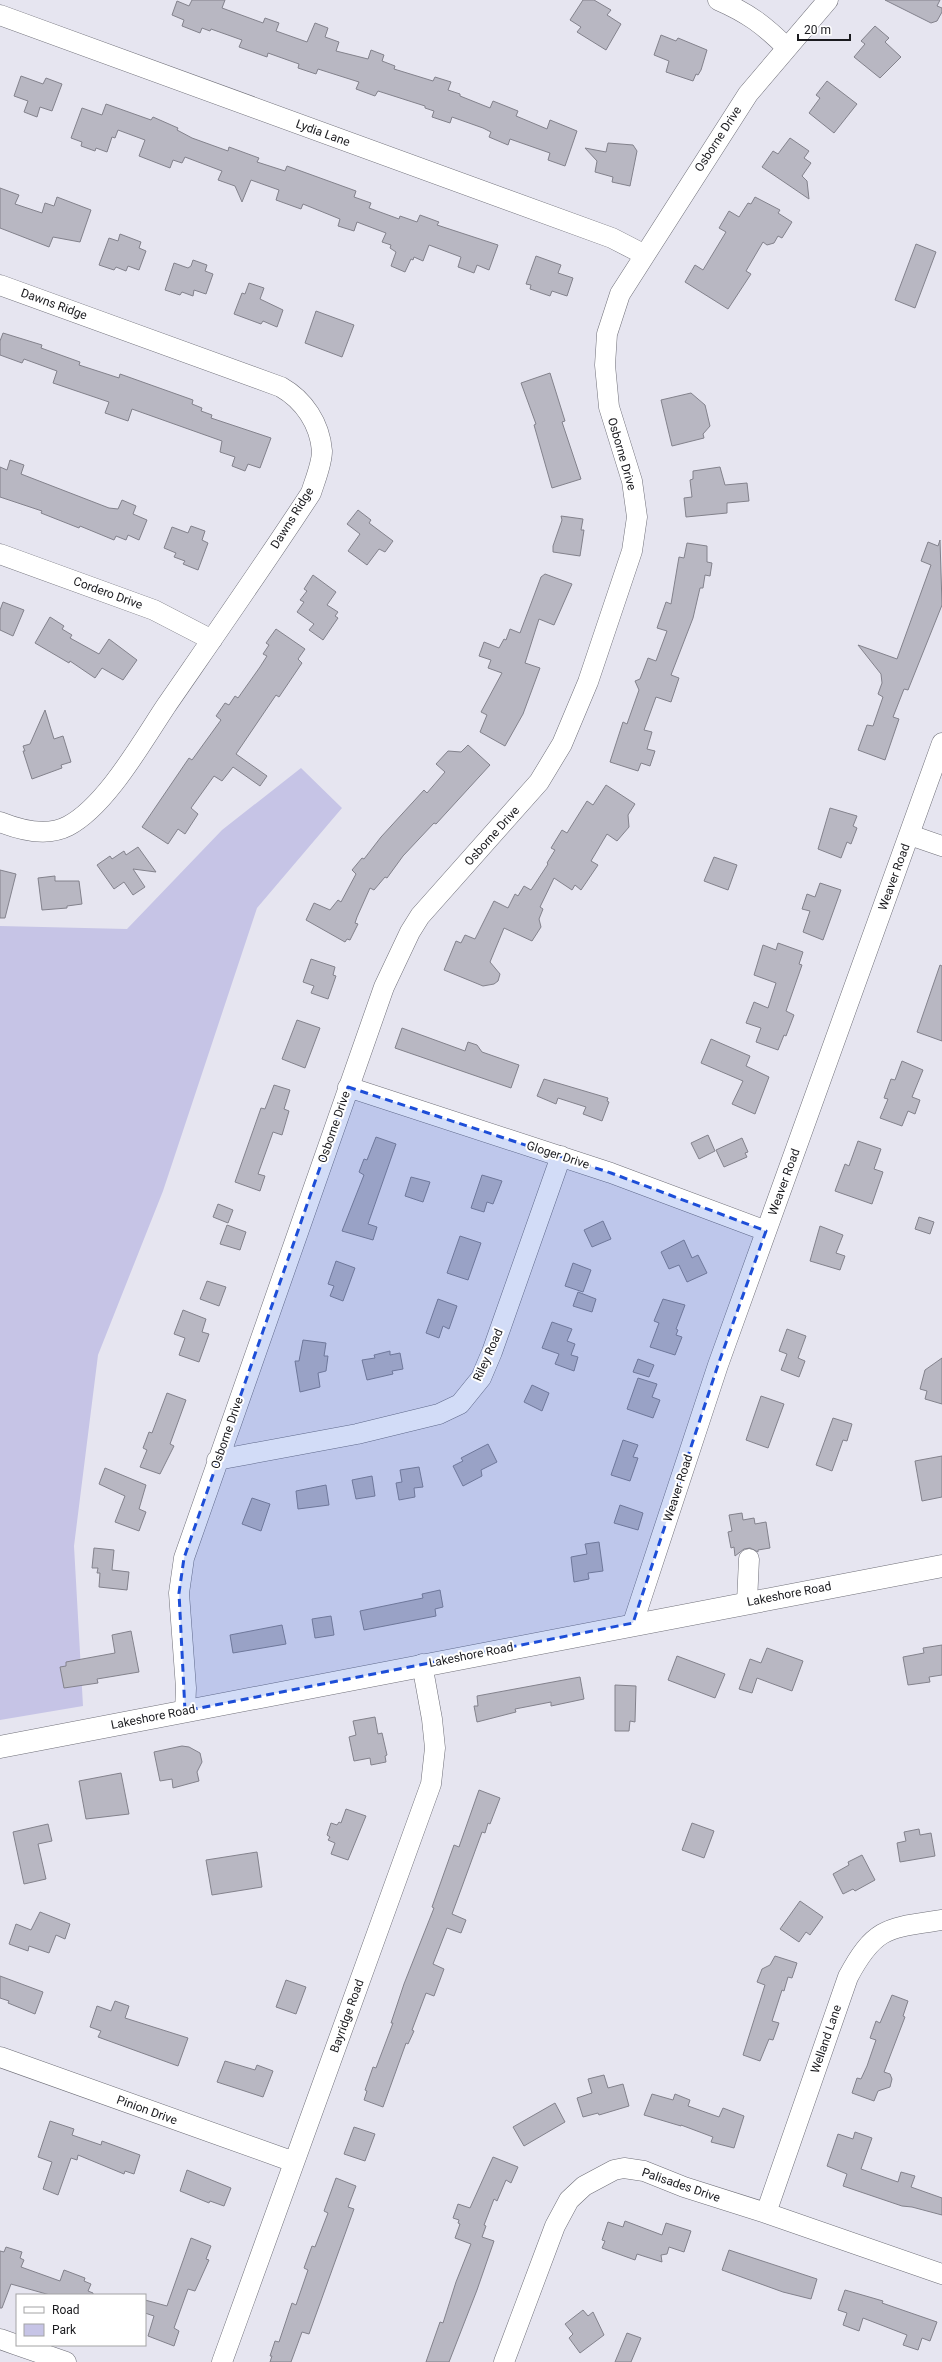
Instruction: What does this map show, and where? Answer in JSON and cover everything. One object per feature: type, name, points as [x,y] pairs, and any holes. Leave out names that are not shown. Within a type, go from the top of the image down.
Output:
[{"type":"street","points":[[718,0],[744,11],[769,30],[787,48]]},
{"type":"street","name":"Osborne Drive","points":[[185,1711],[186,1688],[179,1594],[184,1558],[217,1460],[384,987],[410,932],[420,916],[539,782],[562,744],[588,682],[632,551],[637,517],[632,481],[609,407],[605,365],[607,334],[620,294],[748,94],[828,0]]},
{"type":"street","name":"Lydia Lane","points":[[0,15],[612,238],[645,255]]},
{"type":"street","name":"Dawns Ridge","points":[[0,285],[281,387],[294,394],[310,413],[317,430],[322,451],[311,493],[212,640],[126,764],[92,809],[67,827],[54,831],[39,832],[0,822]]},
{"type":"street","name":"Cordero Drive","points":[[0,554],[154,610],[212,640]]},
{"type":"street","name":"Weaver Road","points":[[633,1624],[718,1365],[910,835],[942,742]]},
{"type":"street","points":[[910,835],[942,846]]},
{"type":"street","name":"Gloger Drive","points":[[348,1087],[561,1156],[766,1231]]},
{"type":"street","name":"Riley Road","points":[[217,1460],[364,1432],[439,1414],[460,1404],[481,1378],[492,1352],[561,1156]]},
{"type":"street","points":[[747,1602],[749,1559]]},
{"type":"street","name":"Lakeshore Road","points":[[0,1747],[422,1664],[942,1566]]},
{"type":"street","name":"Bayridge Road","points":[[222,2362],[431,1784],[435,1748],[432,1719],[422,1664]]},
{"type":"street","name":"Welland Lane","points":[[766,2213],[848,1976],[859,1955],[871,1940],[884,1932],[903,1926],[942,1920]]},
{"type":"street","name":"Pinion Drive","points":[[0,2057],[294,2162]]},
{"type":"street","name":"Palisades Drive","points":[[504,2362],[555,2226],[569,2200],[584,2186],[614,2170],[624,2168],[644,2171],[684,2187],[766,2213],[942,2274]]},
{"type":"street","points":[[0,2339],[16,2345]]},
{"type":"street","points":[[20,2346],[66,2362]]},
{"type":"highlighted area","points":[[348,1087],[611,1173],[766,1231],[718,1365],[633,1623],[185,1711],[179,1593],[184,1558]]},
{"type":"green space","points":[[301,768],[342,808],[257,908],[163,1191],[98,1355],[74,1546],[83,1706],[0,1720],[0,926],[127,929],[222,830]]},
{"type":"building","points":[[192,0],[225,0],[222,8],[263,23],[265,18],[279,23],[276,31],[307,42],[315,23],[328,28],[325,37],[339,42],[336,51],[368,59],[371,50],[384,55],[382,61],[395,66],[394,69],[433,81],[435,77],[451,82],[448,90],[490,108],[493,101],[518,111],[516,116],[547,129],[550,120],[577,131],[565,166],[548,160],[550,153],[510,139],[508,145],[489,137],[491,132],[483,128],[452,117],[450,123],[432,117],[434,111],[425,108],[425,106],[378,91],[375,96],[356,89],[359,82],[318,69],[316,74],[298,68],[299,64],[268,53],[267,57],[239,47],[242,40],[211,29],[210,31],[202,28],[200,33],[182,26],[184,20],[172,15],[177,1],[189,6]]},
{"type":"building","points":[[583,0],[594,0],[611,10],[607,15],[621,24],[606,50],[577,32],[581,27],[570,20]]},
{"type":"building","points":[[885,0],[940,0],[937,6],[942,8],[942,12],[937,21],[931,23]]},
{"type":"building","points":[[875,26],[889,38],[885,42],[901,57],[880,78],[854,57],[865,44],[861,41]]},
{"type":"building","points":[[661,35],[676,41],[678,38],[707,50],[701,70],[698,75],[696,74],[693,81],[666,72],[669,61],[654,55]]},
{"type":"building","points":[[21,76],[43,84],[46,78],[62,84],[52,111],[40,107],[37,117],[24,112],[28,101],[14,96]]},
{"type":"building","points":[[827,81],[857,104],[834,133],[809,113],[820,98],[816,95]]},
{"type":"building","points":[[106,104],[151,120],[153,117],[178,128],[177,130],[192,138],[228,151],[229,147],[259,158],[257,162],[285,171],[287,166],[356,191],[354,197],[371,203],[369,208],[399,219],[400,216],[417,222],[420,215],[439,222],[437,225],[498,245],[489,270],[477,265],[474,273],[458,267],[461,257],[429,245],[423,261],[414,257],[413,260],[411,259],[405,272],[391,266],[396,252],[390,248],[391,245],[382,242],[386,233],[357,222],[354,231],[338,226],[340,219],[303,204],[301,209],[276,200],[279,190],[251,180],[242,202],[235,186],[218,180],[222,171],[185,157],[182,163],[173,160],[170,168],[139,156],[145,140],[118,130],[115,138],[112,137],[107,152],[96,148],[95,151],[81,146],[82,142],[71,138],[82,108],[102,115]]},
{"type":"building","points":[[790,138],[809,151],[804,158],[811,163],[802,176],[807,181],[809,199],[762,167],[773,151],[778,154]]},
{"type":"building","points":[[608,143],[633,145],[637,151],[630,186],[612,182],[613,177],[595,172],[597,161],[585,148],[606,152]]},
{"type":"building","points":[[0,188],[19,195],[15,204],[42,213],[45,203],[54,206],[57,197],[91,210],[80,242],[53,237],[49,247],[0,228]]},
{"type":"building","points":[[755,197],[780,210],[778,213],[792,222],[782,238],[778,236],[774,243],[767,245],[763,242],[746,271],[751,274],[728,309],[685,282],[695,265],[703,270],[726,232],[719,228],[729,211],[739,217],[748,203],[751,204]]},
{"type":"building","points":[[120,234],[141,242],[139,248],[146,251],[139,270],[128,266],[126,271],[116,267],[114,270],[99,265],[109,238],[118,241]]},
{"type":"building","points":[[916,244],[936,252],[915,308],[895,300]]},
{"type":"building","points":[[536,256],[561,265],[558,273],[573,278],[567,296],[552,291],[550,296],[530,289],[531,285],[526,284]]},
{"type":"building","points":[[193,260],[207,265],[205,271],[213,274],[206,294],[194,290],[193,296],[182,292],[180,295],[165,290],[174,263],[188,268],[191,266]]},
{"type":"building","points":[[249,283],[264,288],[260,299],[283,310],[277,327],[263,321],[261,324],[234,314],[242,293],[245,294]]},
{"type":"building","points":[[316,311],[354,325],[342,357],[305,343]]},
{"type":"building","points":[[3,333],[42,345],[41,348],[80,362],[79,365],[119,378],[120,374],[193,400],[192,404],[202,408],[201,411],[212,415],[211,418],[271,438],[260,468],[248,464],[245,471],[232,466],[235,457],[220,452],[222,441],[132,409],[128,421],[105,413],[109,402],[53,383],[57,371],[24,359],[22,363],[0,355],[0,341]]},
{"type":"building","points":[[550,373],[565,421],[562,422],[581,479],[552,488],[534,425],[536,424],[521,383]]},
{"type":"building","points":[[691,393],[705,405],[710,426],[703,434],[704,438],[672,446],[661,400]]},
{"type":"building","points":[[10,460],[24,465],[21,474],[109,508],[118,509],[122,500],[136,506],[133,514],[147,520],[139,540],[128,535],[126,540],[116,536],[114,540],[80,526],[79,528],[41,513],[42,511],[0,497],[0,467],[7,470]]},
{"type":"building","points":[[720,467],[725,485],[747,483],[749,501],[727,503],[727,513],[686,517],[684,498],[692,497],[690,480],[693,479],[693,471]]},
{"type":"building","points":[[358,510],[371,520],[369,523],[393,541],[385,552],[379,549],[367,565],[348,551],[360,534],[347,524]]},
{"type":"building","points":[[561,516],[583,519],[581,530],[584,530],[580,556],[553,552],[553,546],[562,520]]},
{"type":"building","points":[[191,526],[205,531],[202,540],[208,543],[198,570],[183,564],[185,561],[174,557],[176,553],[164,548],[172,527],[188,533]]},
{"type":"building","points":[[940,540],[942,605],[908,690],[904,689],[893,717],[899,719],[885,760],[858,750],[867,725],[873,726],[883,697],[878,694],[882,683],[881,674],[858,645],[897,659],[931,565],[921,561],[928,542],[938,546]]},
{"type":"building","points":[[687,543],[707,546],[707,562],[712,563],[710,576],[705,575],[703,588],[700,588],[693,618],[671,675],[679,678],[671,702],[656,697],[644,730],[652,732],[647,749],[655,751],[650,766],[641,763],[638,771],[610,762],[623,722],[627,724],[639,690],[635,681],[640,679],[648,658],[656,661],[667,631],[657,628],[666,602],[671,604],[679,557],[684,558]]},
{"type":"building","points":[[545,574],[572,584],[554,625],[539,619],[525,663],[540,668],[523,714],[505,746],[480,732],[487,715],[481,712],[502,673],[488,668],[491,660],[479,656],[484,642],[499,648],[504,639],[506,640],[510,629],[520,633],[541,577]]},
{"type":"building","points":[[313,575],[336,592],[327,605],[338,612],[335,616],[338,618],[323,640],[309,630],[314,624],[297,612],[304,602],[300,600],[307,591],[304,589]]},
{"type":"building","points":[[3,602],[24,610],[13,636],[0,630],[0,610]]},
{"type":"building","points":[[50,617],[64,626],[62,629],[72,635],[70,638],[99,654],[109,639],[137,660],[123,680],[102,668],[95,678],[70,661],[69,663],[35,643]]},
{"type":"building","points":[[276,629],[305,649],[298,659],[302,663],[279,697],[276,695],[236,754],[267,776],[260,786],[233,767],[222,781],[214,776],[191,808],[198,814],[185,834],[178,829],[168,844],[142,827],[189,758],[192,760],[221,720],[216,716],[225,703],[229,705],[235,696],[238,698],[260,667],[267,656],[263,654],[269,645],[266,643]]},
{"type":"building","points":[[45,710],[54,739],[63,736],[71,762],[61,765],[62,768],[32,779],[23,751],[25,751],[23,746],[30,744]]},
{"type":"building","points":[[468,745],[490,765],[436,824],[434,823],[403,856],[387,878],[385,877],[374,890],[370,888],[355,923],[358,924],[350,940],[347,939],[345,942],[306,920],[314,903],[330,910],[338,900],[341,902],[356,874],[352,870],[362,858],[364,859],[381,837],[424,790],[427,793],[445,772],[436,764],[448,751],[461,752]]},
{"type":"building","points":[[606,785],[635,804],[628,815],[629,827],[617,841],[607,834],[591,861],[598,865],[581,890],[575,885],[572,890],[554,878],[540,907],[543,909],[539,919],[541,927],[532,941],[504,928],[490,962],[500,974],[498,981],[494,984],[483,986],[444,970],[456,941],[461,943],[465,935],[475,939],[494,901],[508,908],[515,894],[518,896],[524,886],[531,890],[548,864],[547,863],[555,850],[551,848],[562,830],[567,833],[587,801],[593,805]]},
{"type":"building","points":[[830,808],[857,816],[853,826],[857,828],[851,844],[847,842],[841,858],[818,849]]},
{"type":"building","points":[[138,847],[156,872],[133,869],[145,887],[133,895],[124,882],[114,889],[97,865],[110,856],[112,859],[124,851],[126,855]]},
{"type":"building","points":[[714,857],[737,865],[728,890],[704,881]]},
{"type":"building","points":[[0,870],[16,874],[5,918],[0,918]]},
{"type":"building","points":[[55,876],[55,881],[79,881],[82,904],[67,906],[67,908],[42,910],[38,878]]},
{"type":"building","points":[[820,883],[841,890],[823,940],[803,932],[810,911],[802,909],[807,894],[815,897]]},
{"type":"building","points":[[778,943],[803,952],[799,964],[802,965],[786,1011],[794,1015],[786,1036],[784,1035],[778,1050],[756,1042],[761,1028],[746,1023],[754,1002],[768,1008],[776,983],[754,975],[763,945],[776,950]]},
{"type":"building","points":[[311,959],[335,967],[333,975],[336,976],[328,999],[311,993],[314,986],[303,982]]},
{"type":"building","points":[[940,965],[942,966],[942,1041],[917,1032]]},
{"type":"building","points":[[297,1020],[320,1028],[305,1068],[282,1059]]},
{"type":"building","points":[[402,1028],[465,1051],[468,1042],[477,1045],[482,1052],[519,1065],[511,1088],[395,1048]]},
{"type":"building","points":[[711,1039],[750,1056],[746,1066],[769,1077],[755,1114],[732,1104],[743,1081],[701,1063]]},
{"type":"building","points":[[902,1061],[923,1070],[912,1097],[920,1100],[915,1114],[908,1111],[902,1126],[880,1118],[888,1099],[884,1098],[891,1079],[895,1080]]},
{"type":"building","points":[[544,1079],[608,1098],[607,1101],[609,1102],[602,1121],[583,1114],[586,1107],[558,1098],[556,1104],[537,1096]]},
{"type":"building","points":[[274,1085],[290,1090],[284,1109],[289,1111],[282,1135],[273,1132],[258,1174],[265,1176],[260,1191],[235,1182],[261,1108],[265,1109]]},
{"type":"building","points":[[708,1135],[715,1151],[699,1159],[691,1143]]},
{"type":"building","points":[[376,1137],[396,1144],[368,1224],[377,1227],[373,1240],[342,1231],[364,1175],[359,1172],[364,1159],[367,1160]]},
{"type":"building","points":[[742,1138],[748,1152],[745,1153],[747,1157],[724,1167],[716,1150]]},
{"type":"building","points":[[858,1141],[881,1149],[874,1169],[883,1172],[872,1204],[835,1191],[845,1164],[849,1166]]},
{"type":"building","points":[[482,1175],[502,1181],[493,1204],[487,1202],[484,1212],[471,1208]]},
{"type":"building","points":[[411,1177],[430,1182],[423,1202],[405,1196]]},
{"type":"building","points":[[218,1204],[233,1210],[228,1223],[213,1217]]},
{"type":"building","points":[[919,1217],[934,1222],[930,1234],[915,1229]]},
{"type":"building","points":[[603,1221],[611,1239],[592,1247],[584,1230]]},
{"type":"building","points":[[227,1225],[246,1232],[240,1250],[220,1244]]},
{"type":"building","points":[[820,1226],[843,1235],[836,1253],[845,1256],[840,1270],[810,1261]]},
{"type":"building","points":[[460,1236],[481,1243],[468,1280],[447,1273]]},
{"type":"building","points":[[684,1240],[692,1258],[698,1255],[707,1273],[687,1282],[679,1265],[669,1269],[661,1252]]},
{"type":"building","points":[[336,1261],[355,1268],[343,1301],[330,1296],[334,1286],[328,1284]]},
{"type":"building","points":[[573,1263],[591,1270],[583,1292],[565,1286]]},
{"type":"building","points":[[207,1281],[226,1287],[219,1306],[200,1299]]},
{"type":"building","points":[[578,1292],[596,1299],[592,1312],[573,1306]]},
{"type":"building","points":[[438,1299],[457,1306],[449,1329],[443,1326],[439,1338],[426,1333]]},
{"type":"building","points":[[663,1299],[685,1305],[676,1329],[678,1330],[676,1335],[682,1337],[675,1355],[650,1347],[659,1323],[654,1321]]},
{"type":"building","points":[[183,1310],[206,1319],[202,1332],[209,1334],[199,1362],[179,1355],[185,1338],[174,1334]]},
{"type":"building","points":[[552,1322],[572,1329],[567,1341],[575,1344],[571,1355],[578,1357],[574,1371],[555,1364],[559,1354],[542,1348]]},
{"type":"building","points":[[787,1329],[806,1336],[798,1358],[805,1361],[799,1377],[781,1370],[787,1354],[779,1351]]},
{"type":"building","points":[[303,1340],[326,1343],[324,1356],[328,1356],[326,1371],[318,1373],[320,1387],[300,1392],[295,1361],[299,1361]]},
{"type":"building","points":[[390,1351],[390,1355],[400,1353],[403,1369],[392,1371],[393,1374],[367,1380],[362,1360],[375,1358],[374,1355]]},
{"type":"building","points":[[942,1358],[942,1404],[925,1399],[927,1391],[920,1389],[925,1370]]},
{"type":"building","points":[[638,1359],[654,1365],[649,1377],[633,1372]]},
{"type":"building","points":[[638,1378],[657,1384],[652,1397],[660,1400],[653,1418],[627,1409]]},
{"type":"building","points":[[532,1385],[549,1393],[542,1411],[524,1402]]},
{"type":"building","points":[[167,1393],[186,1400],[170,1444],[174,1446],[160,1474],[140,1467],[147,1450],[143,1448],[149,1432],[152,1433]]},
{"type":"building","points":[[761,1396],[784,1404],[768,1448],[746,1440]]},
{"type":"building","points":[[833,1418],[852,1424],[847,1441],[843,1440],[832,1471],[816,1465]]},
{"type":"building","points":[[623,1440],[638,1445],[633,1457],[638,1458],[630,1481],[611,1475]]},
{"type":"building","points":[[488,1444],[497,1462],[481,1470],[482,1476],[463,1486],[453,1466],[463,1461],[461,1458]]},
{"type":"building","points":[[942,1456],[942,1497],[922,1501],[915,1461]]},
{"type":"building","points":[[419,1467],[423,1487],[414,1488],[415,1497],[399,1500],[396,1483],[402,1482],[400,1470]]},
{"type":"building","points":[[105,1468],[146,1485],[139,1509],[146,1512],[139,1531],[115,1522],[125,1496],[99,1484]]},
{"type":"building","points":[[372,1476],[375,1496],[356,1499],[352,1480]]},
{"type":"building","points":[[326,1485],[329,1505],[298,1509],[296,1491]]},
{"type":"building","points":[[252,1498],[270,1504],[261,1531],[242,1524]]},
{"type":"building","points":[[620,1505],[643,1513],[638,1530],[614,1523]]},
{"type":"building","points":[[742,1513],[743,1520],[754,1518],[755,1524],[766,1522],[770,1548],[758,1550],[758,1552],[750,1548],[744,1549],[735,1556],[734,1547],[731,1548],[728,1532],[732,1531],[729,1515]]},
{"type":"building","points":[[599,1542],[603,1571],[588,1573],[589,1579],[574,1582],[571,1557],[587,1554],[585,1544]]},
{"type":"building","points":[[94,1548],[114,1550],[112,1570],[129,1572],[127,1590],[99,1587],[100,1573],[97,1573],[98,1568],[92,1568]]},
{"type":"building","points":[[440,1590],[443,1607],[435,1609],[436,1616],[364,1630],[360,1611],[423,1598],[422,1594]]},
{"type":"building","points":[[331,1616],[334,1635],[315,1638],[312,1619]]},
{"type":"building","points":[[282,1625],[286,1644],[233,1653],[230,1635]]},
{"type":"building","points":[[131,1631],[139,1672],[97,1679],[98,1683],[64,1688],[60,1667],[66,1666],[66,1662],[115,1653],[112,1635]]},
{"type":"building","points":[[942,1645],[942,1675],[929,1677],[930,1682],[908,1685],[903,1657],[924,1653],[923,1648]]},
{"type":"building","points":[[767,1648],[803,1661],[792,1691],[757,1678],[752,1693],[739,1689],[750,1659],[761,1663]]},
{"type":"building","points":[[677,1656],[725,1674],[715,1698],[668,1680]]},
{"type":"building","points":[[580,1677],[584,1699],[551,1706],[551,1702],[515,1709],[516,1712],[477,1722],[474,1706],[478,1706],[477,1696]]},
{"type":"building","points":[[615,1685],[636,1686],[635,1722],[630,1721],[629,1731],[615,1731]]},
{"type":"building","points":[[375,1717],[378,1734],[382,1733],[387,1755],[385,1756],[386,1762],[371,1765],[370,1758],[354,1761],[349,1737],[356,1735],[353,1721]]},
{"type":"building","points":[[182,1746],[189,1747],[200,1753],[202,1762],[197,1772],[199,1781],[173,1788],[172,1779],[160,1781],[154,1752]]},
{"type":"building","points":[[121,1773],[129,1814],[86,1819],[79,1781]]},
{"type":"building","points":[[479,1790],[500,1798],[490,1824],[488,1823],[485,1833],[482,1832],[452,1914],[466,1920],[461,1933],[447,1928],[433,1964],[444,1969],[434,1996],[426,1993],[412,2030],[414,2031],[408,2044],[406,2043],[383,2107],[364,2100],[367,2091],[365,2090],[373,2067],[376,2068],[393,2023],[391,2023],[404,1984],[434,1908],[432,1907],[454,1845],[459,1847]]},
{"type":"building","points":[[346,1809],[366,1816],[348,1860],[331,1854],[335,1843],[328,1840],[330,1837],[327,1835],[331,1823],[337,1825],[339,1822],[341,1823]]},
{"type":"building","points":[[692,1823],[714,1831],[704,1858],[682,1850]]},
{"type":"building","points":[[48,1824],[52,1841],[38,1844],[46,1879],[24,1884],[13,1832]]},
{"type":"building","points":[[919,1829],[920,1835],[931,1833],[935,1856],[900,1862],[897,1843],[906,1841],[904,1832]]},
{"type":"building","points":[[257,1852],[262,1887],[212,1895],[206,1860]]},
{"type":"building","points":[[862,1855],[875,1880],[855,1891],[853,1889],[843,1894],[833,1874],[849,1865],[848,1862]]},
{"type":"building","points":[[800,1901],[823,1917],[810,1935],[806,1932],[799,1942],[780,1929]]},
{"type":"building","points":[[40,1912],[70,1924],[65,1939],[56,1935],[49,1953],[29,1946],[28,1951],[9,1944],[16,1924],[31,1930]]},
{"type":"building","points":[[775,1956],[797,1963],[792,1978],[788,1977],[784,1991],[782,1990],[772,2021],[779,2023],[773,2040],[769,2039],[760,2061],[743,2055],[765,1985],[757,1982],[762,1969],[770,1965]]},
{"type":"building","points":[[0,1976],[43,1992],[35,2014],[8,2003],[9,2001],[0,1998]]},
{"type":"building","points":[[286,1980],[306,1987],[296,2014],[276,2007]]},
{"type":"building","points":[[892,1995],[908,2001],[903,2016],[905,2017],[884,2072],[890,2074],[892,2079],[890,2087],[878,2091],[874,2101],[852,2093],[857,2078],[861,2079],[867,2066],[876,2040],[870,2038],[876,2021],[880,2023]]},
{"type":"building","points":[[115,2001],[129,2006],[125,2018],[188,2038],[178,2066],[98,2037],[101,2031],[90,2027],[97,2006],[111,2011]]},
{"type":"building","points":[[225,2061],[255,2070],[257,2065],[273,2071],[263,2097],[217,2082]]},
{"type":"building","points":[[604,2075],[608,2088],[623,2084],[629,2106],[599,2115],[598,2113],[583,2117],[577,2098],[592,2093],[588,2079]]},
{"type":"building","points":[[652,2094],[673,2100],[675,2094],[690,2100],[688,2106],[719,2117],[723,2108],[744,2116],[734,2148],[711,2142],[713,2137],[681,2125],[644,2115]]},
{"type":"building","points":[[555,2103],[565,2122],[524,2146],[513,2127]]},
{"type":"building","points":[[50,2121],[74,2129],[72,2135],[101,2145],[102,2141],[140,2155],[134,2174],[125,2171],[124,2174],[78,2155],[77,2160],[71,2158],[58,2195],[43,2189],[52,2162],[38,2157]]},
{"type":"building","points":[[354,2127],[375,2134],[365,2161],[344,2154]]},
{"type":"building","points":[[855,2132],[872,2138],[861,2169],[898,2182],[901,2172],[915,2176],[911,2187],[942,2198],[942,2215],[912,2207],[902,2206],[843,2186],[847,2174],[827,2166],[838,2134],[853,2139]]},
{"type":"building","points":[[493,2157],[518,2167],[511,2183],[506,2180],[497,2201],[494,2199],[484,2225],[486,2226],[482,2237],[494,2241],[449,2362],[426,2362],[440,2322],[443,2323],[456,2282],[471,2244],[455,2238],[460,2224],[458,2223],[459,2220],[453,2218],[458,2204],[470,2208]]},
{"type":"building","points":[[187,2170],[231,2188],[224,2206],[210,2201],[209,2203],[180,2191]]},
{"type":"building","points":[[336,2178],[356,2186],[348,2207],[354,2209],[309,2334],[302,2332],[291,2362],[270,2362],[272,2356],[270,2356],[275,2341],[279,2342],[292,2303],[296,2305],[308,2270],[304,2268],[312,2246],[315,2247],[328,2213],[324,2211]]},
{"type":"building","points":[[625,2221],[662,2235],[666,2223],[691,2231],[684,2252],[669,2247],[667,2254],[661,2255],[662,2262],[637,2254],[635,2260],[602,2248],[605,2241],[602,2240],[608,2222],[623,2227]]},
{"type":"building","points":[[191,2238],[211,2246],[206,2259],[209,2260],[195,2291],[188,2289],[174,2328],[179,2331],[174,2346],[148,2336],[154,2316],[146,2313],[146,2300],[167,2306]]},
{"type":"building","points":[[6,2247],[22,2252],[20,2258],[24,2260],[21,2267],[60,2281],[64,2270],[85,2278],[84,2281],[91,2284],[88,2291],[93,2294],[46,2294],[11,2284],[2,2308],[0,2308],[0,2251],[4,2252]]},
{"type":"building","points":[[729,2250],[817,2279],[811,2299],[783,2292],[722,2270]]},
{"type":"building","points":[[845,2290],[883,2301],[882,2303],[937,2322],[930,2341],[922,2338],[918,2350],[903,2345],[907,2335],[863,2318],[859,2331],[843,2325],[847,2313],[838,2310]]},
{"type":"building","points":[[583,2310],[588,2316],[593,2312],[604,2335],[580,2353],[569,2338],[573,2334],[565,2324]]},
{"type":"building","points":[[627,2333],[641,2338],[631,2362],[615,2362]]}]
